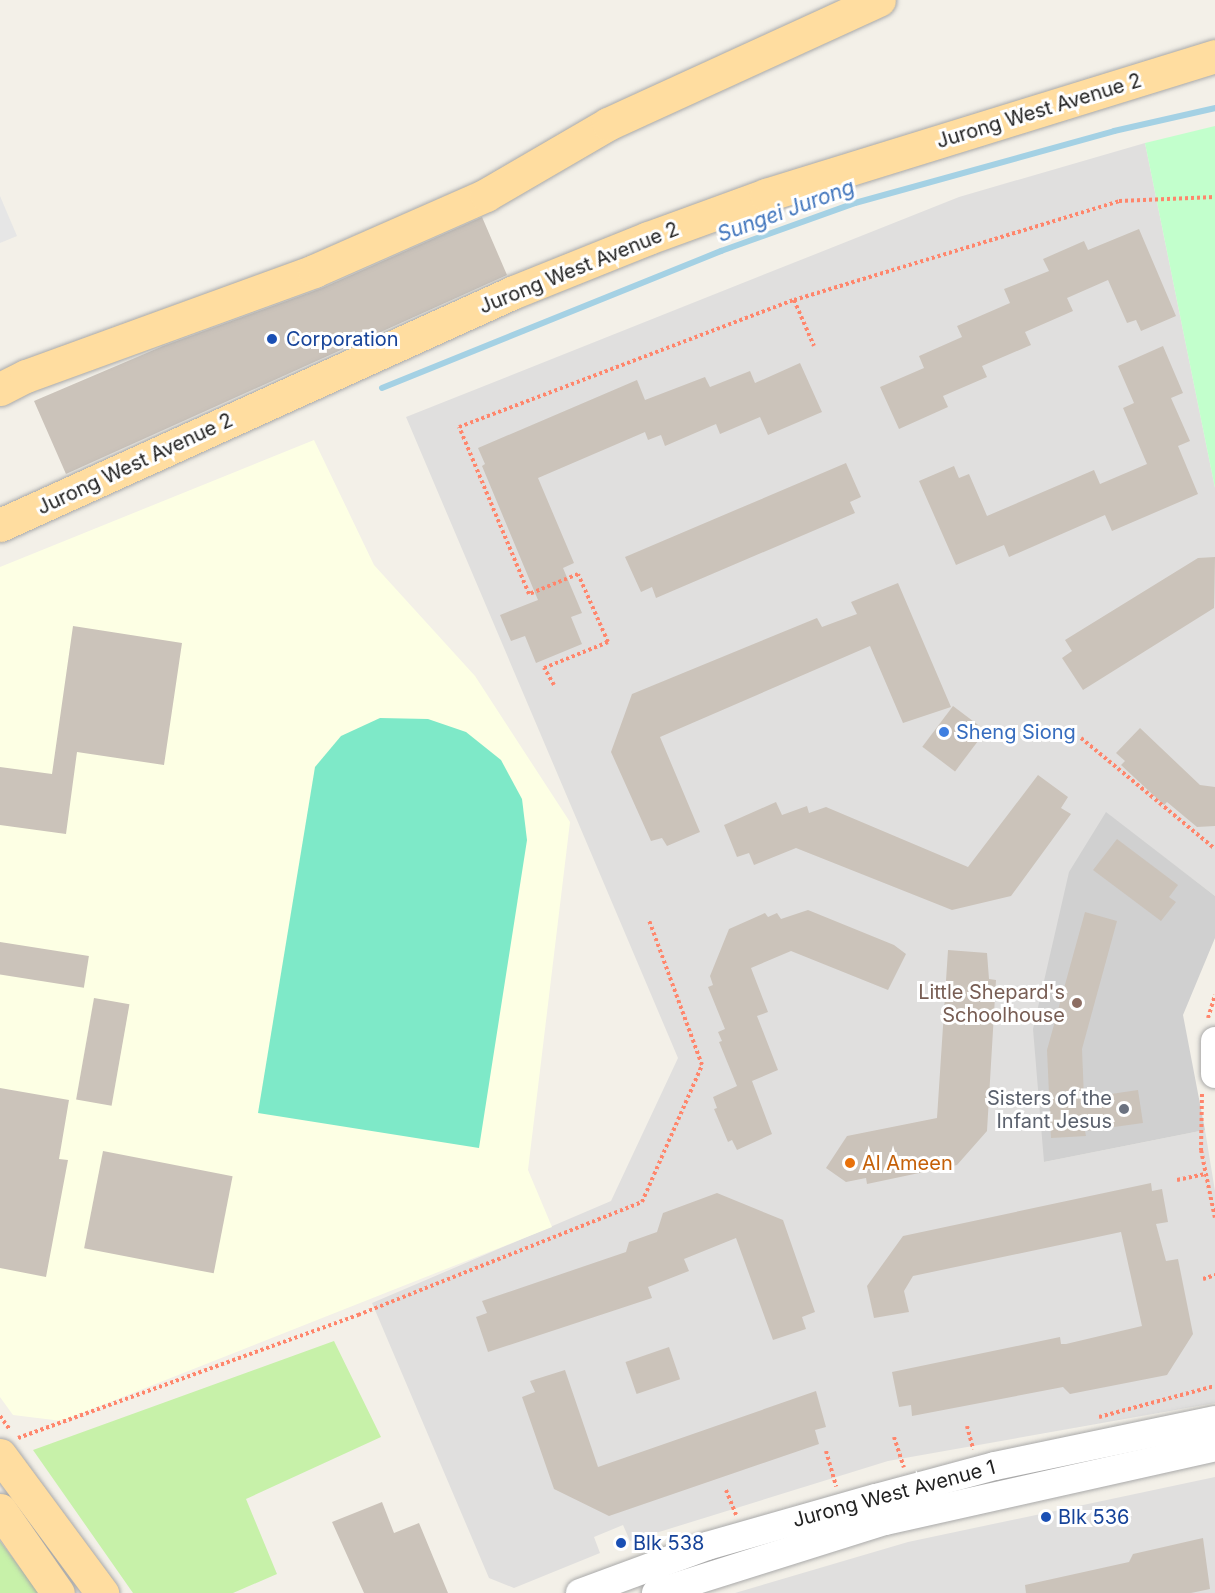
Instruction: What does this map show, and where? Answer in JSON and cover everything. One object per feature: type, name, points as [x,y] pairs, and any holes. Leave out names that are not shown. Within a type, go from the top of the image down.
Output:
[{"type":"main road","points":[[0,389],[26,376],[314,272],[486,195],[608,124],[879,0]]},
{"type":"main road","name":"Jurong West Avenue 2","points":[[0,525],[514,292],[648,238],[766,195],[1215,56]]},
{"type":"main road","points":[[4,1448],[102,1593]]},
{"type":"main road","points":[[0,1510],[58,1593]]},
{"type":"street","points":[[1209,1078],[1211,1032]]},
{"type":"street","name":"Jurong West Avenue 1","points":[[580,1593],[707,1546],[876,1498],[995,1466],[1215,1420]]},
{"type":"street","name":"Jurong West Avenue 1","points":[[656,1593],[885,1521],[1215,1447]]},
{"type":"path","points":[[554,685],[544,668],[608,642],[578,574],[529,594],[459,427],[794,300],[1119,201],[1215,197]]},
{"type":"path","points":[[794,300],[814,346]]},
{"type":"path","points":[[1081,738],[1215,849]]},
{"type":"path","points":[[4,1448],[358,1316],[642,1202],[702,1065],[649,920]]},
{"type":"path","points":[[1211,1032],[1215,995]]},
{"type":"path","points":[[1209,1078],[1201,1150],[1215,1218]]},
{"type":"path","points":[[1177,1180],[1206,1174]]},
{"type":"path","points":[[1203,1279],[1215,1275]]},
{"type":"path","points":[[894,1437],[906,1470]]},
{"type":"path","points":[[826,1451],[837,1490]]},
{"type":"path","points":[[726,1490],[739,1521]]},
{"type":"shaded area","points":[[1145,143],[1215,488],[1215,896],[1106,813],[1044,1162],[1205,1130],[1215,1191],[1215,1403],[888,1461],[630,1541],[623,1525],[594,1537],[600,1553],[514,1588],[489,1578],[372,1303],[611,1201],[678,1058],[406,417],[959,197]]},
{"type":"shaded area","points":[[0,196],[17,236],[0,243]]},
{"type":"shaded area","points":[[314,440],[374,565],[475,676],[570,822],[528,1170],[552,1227],[62,1421],[13,1415],[0,1397],[0,567]]},
{"type":"shaded area","points":[[1106,812],[1215,896],[1215,938],[1183,1015],[1205,1130],[1044,1162],[1033,1029],[1069,872]]},
{"type":"shaded area","points":[[1215,1477],[1215,1593],[735,1593],[908,1542]]},
{"type":"green space","points":[[1215,126],[1215,488],[1145,143]]},
{"type":"green space","points":[[380,718],[428,719],[466,732],[501,760],[522,799],[527,840],[479,1148],[258,1113],[315,767],[341,736]]},
{"type":"green space","points":[[334,1341],[381,1437],[246,1499],[277,1574],[233,1593],[133,1593],[33,1450]]},
{"type":"green space","points":[[0,1541],[39,1593],[0,1593]]},
{"type":"building","points":[[482,217],[507,275],[66,474],[34,401],[163,346],[322,288]]},
{"type":"building","points":[[1139,229],[1176,316],[1141,331],[1136,320],[1127,323],[1108,280],[1067,298],[1073,311],[1025,332],[1031,345],[982,366],[987,377],[943,396],[948,407],[899,429],[880,387],[924,368],[919,356],[962,337],[957,326],[1010,303],[1004,289],[1049,271],[1043,259],[1084,241],[1088,250]]},
{"type":"building","points":[[1163,346],[1183,393],[1171,398],[1190,441],[1178,446],[1198,494],[1112,531],[1105,515],[1009,557],[1004,545],[956,565],[919,481],[954,466],[959,478],[969,474],[987,516],[1094,470],[1100,484],[1147,464],[1123,408],[1134,403],[1118,366]]},
{"type":"building","points":[[800,363],[822,412],[768,435],[760,417],[720,434],[716,424],[665,446],[661,435],[648,440],[645,432],[538,478],[574,563],[563,568],[582,613],[571,617],[582,644],[536,663],[525,636],[511,641],[500,615],[538,600],[482,466],[485,464],[478,448],[637,380],[645,400],[705,377],[710,387],[750,371],[755,383]]},
{"type":"building","points":[[846,463],[861,497],[850,502],[855,513],[656,598],[652,587],[641,592],[625,557]]},
{"type":"building","points":[[1215,557],[1214,608],[1083,690],[1062,658],[1072,651],[1065,640],[1198,558]]},
{"type":"building","points":[[898,583],[951,707],[903,723],[870,646],[660,737],[700,832],[667,846],[662,838],[651,841],[611,752],[632,694],[817,618],[822,627],[857,614],[851,602]]},
{"type":"building","points":[[73,626],[182,643],[164,765],[77,752],[66,834],[0,825],[0,767],[52,774]]},
{"type":"building","points":[[953,706],[986,731],[955,771],[922,747]]},
{"type":"building","points":[[1140,728],[1200,785],[1215,787],[1215,826],[1197,827],[1167,802],[1164,805],[1121,765],[1125,761],[1116,753]]},
{"type":"building","points":[[1038,775],[1068,797],[1061,808],[1071,814],[1011,896],[952,910],[796,848],[754,865],[749,853],[737,857],[724,825],[776,802],[782,815],[807,806],[809,813],[826,807],[968,867]]},
{"type":"building","points":[[1117,839],[1178,885],[1169,897],[1176,902],[1161,921],[1093,870]]},
{"type":"building","points":[[808,910],[894,945],[906,954],[888,990],[791,951],[751,968],[768,1012],[757,1016],[778,1070],[752,1081],[772,1134],[737,1150],[732,1140],[728,1142],[714,1109],[717,1108],[713,1097],[737,1086],[719,1042],[722,1041],[718,1032],[725,1029],[708,987],[713,985],[710,976],[729,929],[765,913],[768,917],[777,913],[781,919]]},
{"type":"building","points":[[1085,912],[1117,921],[1082,1049],[1084,1098],[1138,1090],[1143,1123],[1085,1131],[1086,1136],[1051,1138],[1047,1050]]},
{"type":"building","points":[[0,942],[89,956],[84,988],[0,974]]},
{"type":"building","points":[[948,950],[987,953],[989,979],[996,980],[987,1131],[957,1165],[867,1184],[866,1178],[846,1182],[826,1168],[847,1136],[937,1118]]},
{"type":"building","points":[[94,998],[129,1004],[112,1106],[76,1099]]},
{"type":"building","points":[[0,1088],[69,1100],[59,1159],[68,1160],[46,1277],[0,1268]]},
{"type":"building","points":[[103,1151],[233,1176],[214,1273],[84,1248]]},
{"type":"building","points":[[1151,1183],[1152,1191],[1162,1189],[1168,1222],[1156,1224],[1166,1261],[1178,1259],[1193,1334],[1167,1375],[1070,1394],[1063,1387],[912,1416],[911,1405],[899,1407],[892,1372],[1060,1337],[1061,1344],[1066,1344],[1142,1326],[1121,1232],[913,1276],[904,1291],[909,1312],[874,1318],[867,1286],[903,1236]]},
{"type":"building","points":[[717,1193],[783,1220],[815,1312],[802,1317],[806,1329],[773,1340],[736,1238],[684,1259],[689,1271],[648,1287],[652,1298],[488,1352],[476,1317],[487,1313],[482,1301],[626,1252],[629,1242],[657,1232],[663,1213]]},
{"type":"building","points":[[669,1347],[680,1379],[637,1394],[626,1362]]},
{"type":"building","points":[[565,1370],[598,1467],[816,1391],[826,1427],[815,1430],[819,1444],[609,1516],[554,1489],[522,1397],[535,1392],[530,1381]]},
{"type":"building","points":[[382,1502],[394,1533],[419,1523],[448,1593],[364,1593],[332,1522]]},
{"type":"building","points":[[1203,1538],[1210,1589],[1191,1593],[1026,1593],[1025,1585],[1129,1562],[1133,1554]]},
{"type":"waterway","name":"Sungei Jurong","points":[[382,388],[721,251],[855,203],[1114,131],[1215,108]]},
{"type":"place","name":"Corporation","points":[[272,339]]},
{"type":"place","name":"Sheng Siong","points":[[944,732]]},
{"type":"place","name":"Little Shepard's Schoolhouse","points":[[1077,1003]]},
{"type":"place","name":"Sisters of the Infant Jesus","points":[[1124,1109]]},
{"type":"place","name":"Al Ameen","points":[[850,1163]]},
{"type":"place","name":"Blk 536","points":[[1046,1517]]},
{"type":"place","name":"Blk 538","points":[[621,1543]]}]
